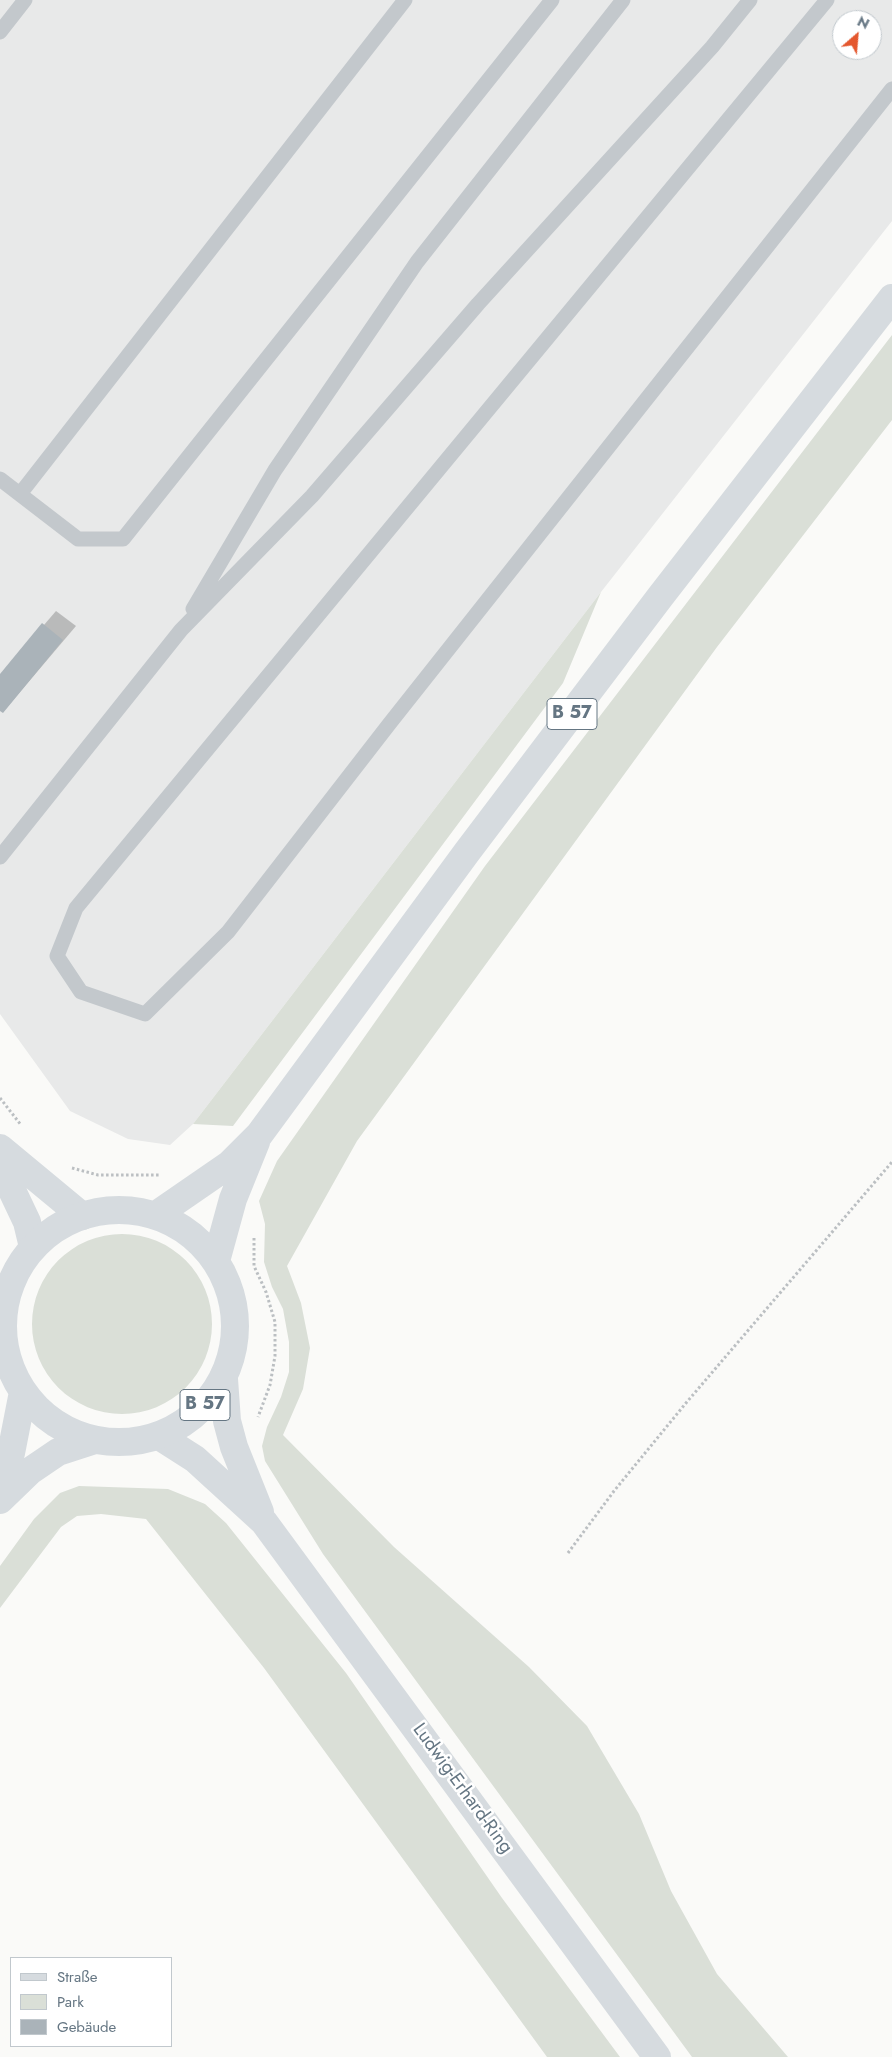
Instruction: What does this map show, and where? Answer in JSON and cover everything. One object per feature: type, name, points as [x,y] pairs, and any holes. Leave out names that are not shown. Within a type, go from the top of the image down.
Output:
[{"type":"main road","name":"B 57","points":[[156,1215],[230,1164],[259,1135],[468,852],[654,605],[892,298]]},
{"type":"main road","name":"B 57","points":[[216,1261],[233,1200],[259,1135]]},
{"type":"main road","points":[[0,1148],[82,1216]]},
{"type":"main road","points":[[0,1165],[27,1222],[33,1247]]},
{"type":"main road","name":"B 57","points":[[123,1209],[156,1215],[186,1230],[210,1253],[227,1282],[236,1314],[234,1348],[224,1379],[207,1404],[185,1423],[159,1436],[127,1442],[94,1440],[67,1431],[42,1414],[23,1392],[6,1356],[3,1317],[12,1280],[33,1247],[58,1226],[90,1213],[123,1209]]},
{"type":"main road","name":"Ludwig-Erhard-Ring","points":[[224,1379],[227,1421],[234,1448],[264,1522]]},
{"type":"main road","points":[[0,1486],[11,1453],[23,1392]]},
{"type":"main road","name":"Ludwig-Erhard-Ring","points":[[159,1436],[195,1459],[264,1522],[657,2057]]},
{"type":"main road","name":"B 57","points":[[0,1500],[30,1471],[58,1452],[94,1440]]},
{"type":"lane","points":[[0,32],[25,0]]},
{"type":"lane","points":[[20,494],[405,0]]},
{"type":"lane","points":[[0,479],[78,539],[123,539],[552,0]]},
{"type":"lane","points":[[181,630],[275,470],[417,262],[624,0]]},
{"type":"lane","points":[[0,857],[181,630],[312,496],[478,304],[712,47],[750,0]]},
{"type":"lane","points":[[827,0],[76,908],[57,956],[81,992],[145,1014],[228,932],[390,723],[892,89]]},
{"type":"path","points":[[0,1098],[23,1127]]},
{"type":"path","points":[[568,1553],[614,1491],[686,1403],[892,1162]]},
{"type":"path","points":[[70,1167],[98,1175],[160,1175],[206,1181]]},
{"type":"path","points":[[233,1200],[255,1240],[254,1266],[266,1292],[274,1322],[276,1356],[270,1385],[256,1426]]},
{"type":"shaded area","points":[[0,0],[892,0],[892,221],[601,592],[193,1124],[170,1145],[128,1139],[70,1111],[0,1014]]},
{"type":"green space","points":[[892,335],[892,420],[717,647],[357,1141],[287,1266],[301,1303],[310,1348],[303,1389],[283,1435],[394,1547],[529,1667],[587,1726],[639,1814],[671,1891],[717,1974],[788,2057],[692,2057],[323,1554],[265,1461],[262,1446],[267,1427],[281,1397],[289,1372],[289,1342],[283,1309],[272,1287],[264,1262],[265,1224],[259,1201],[277,1161],[485,866]]},
{"type":"green space","points":[[601,592],[563,683],[233,1126],[193,1124]]},
{"type":"green space","points":[[113,1234],[131,1234],[165,1244],[186,1260],[202,1281],[210,1306],[212,1324],[210,1342],[202,1367],[186,1388],[165,1404],[157,1407],[131,1414],[113,1414],[79,1404],[52,1381],[42,1367],[36,1350],[32,1333],[32,1315],[42,1281],[65,1254],[79,1244],[96,1238]]},
{"type":"green space","points":[[79,1486],[168,1489],[205,1504],[226,1523],[346,1673],[502,1898],[620,2057],[547,2057],[264,1668],[146,1519],[101,1514],[77,1516],[61,1527],[0,1608],[0,1566],[34,1519],[60,1493]]},
{"type":"building","points":[[42,623],[63,640],[3,713],[0,711],[0,674]]}]
